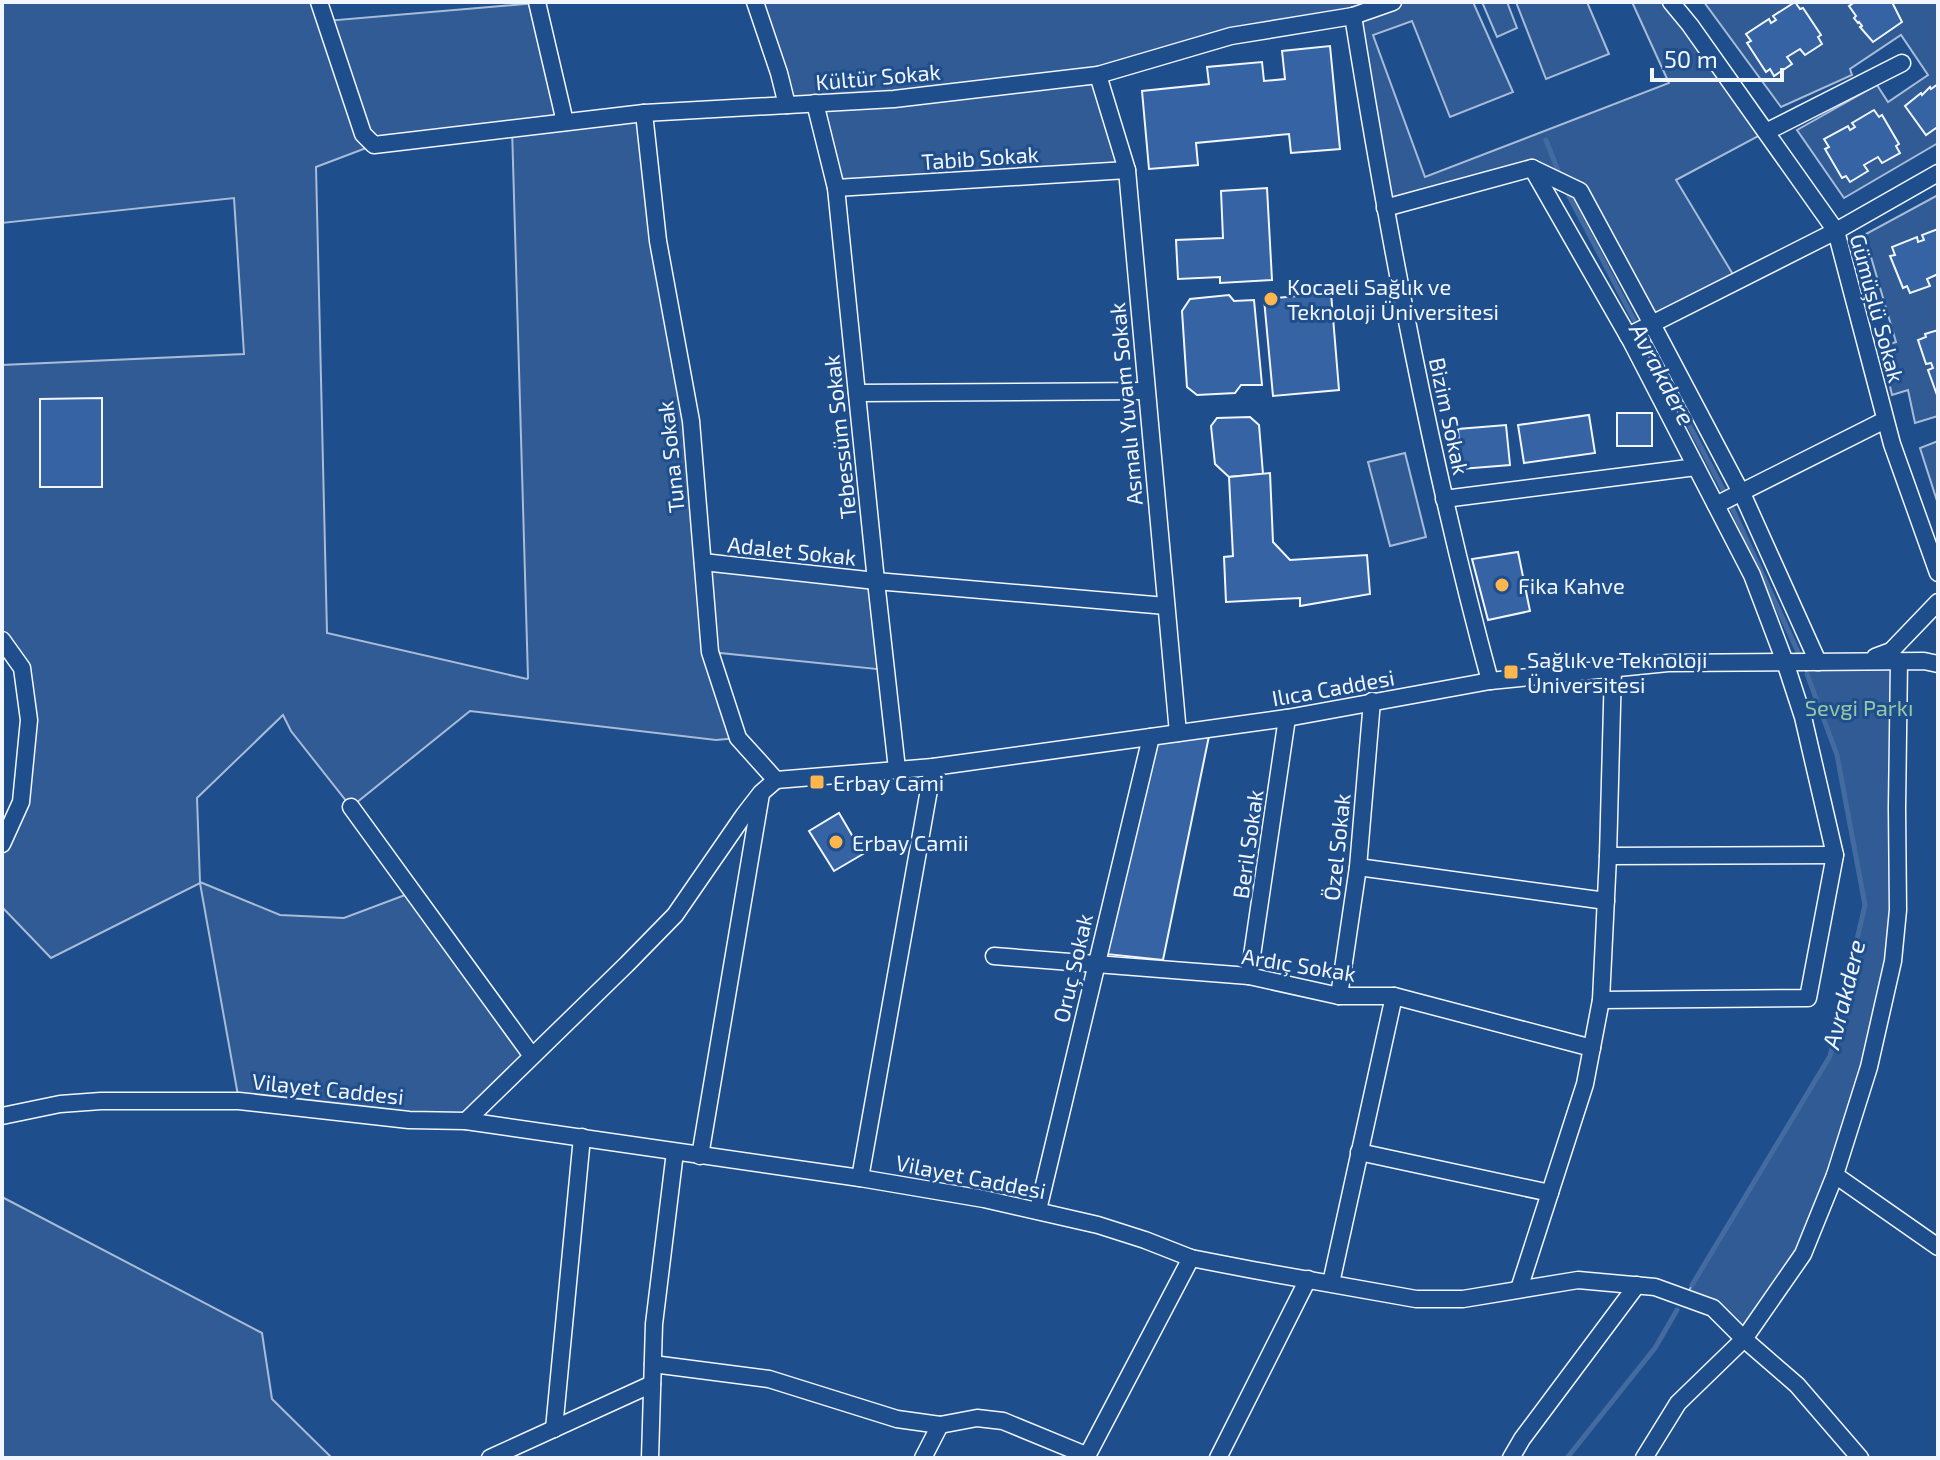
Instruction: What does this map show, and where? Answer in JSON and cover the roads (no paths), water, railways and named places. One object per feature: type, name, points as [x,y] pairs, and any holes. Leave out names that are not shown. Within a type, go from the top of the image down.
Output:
[{"type":"street","name":"Kültür Sokak","points":[[319,2],[363,134],[374,145],[644,113],[894,99],[1098,75],[1231,36],[1353,16],[1393,2]]},
{"type":"street","points":[[537,2],[565,122]]},
{"type":"street","points":[[755,2],[787,105]]},
{"type":"street","name":"Gümüşlü Sokak","points":[[1671,2],[1836,231],[1892,444],[1938,573]]},
{"type":"street","name":"Bizim Sokak","points":[[1353,16],[1385,208],[1444,499],[1490,681]]},
{"type":"street","points":[[1766,132],[1902,63]]},
{"type":"street","name":"Asmalı Yuvam Sokak","points":[[1098,75],[1127,170],[1178,733]]},
{"type":"street","name":"Tebessüm Sokak","points":[[815,103],[836,188],[897,769]]},
{"type":"street","name":"Tuna Sokak","points":[[644,113],[658,241],[691,421],[710,652],[738,738],[776,780]]},
{"type":"street","points":[[1385,208],[1532,168],[1580,191],[1741,492],[1818,662]]},
{"type":"street","points":[[1532,168],[1628,336],[1752,575],[1803,717],[1835,855],[1808,998],[1601,1000]]},
{"type":"street","name":"Tabib Sokak","points":[[836,188],[1127,170]]},
{"type":"street","points":[[1628,336],[1836,231],[1938,173]]},
{"type":"street","points":[[857,393],[1146,391]]},
{"type":"street","points":[[1716,505],[1885,420]]},
{"type":"street","points":[[1444,499],[1696,467]]},
{"type":"street","name":"Adalet Sokak","points":[[703,562],[876,581],[1166,606]]},
{"type":"street","points":[[1862,661],[1891,651],[1938,602]]},
{"type":"street","points":[[2,640],[22,668],[29,720],[21,802],[2,844]]},
{"type":"street","points":[[1644,1458],[1678,1403],[1744,1339],[1803,1254],[1835,1175],[1869,1067],[1893,961],[1898,910],[1899,661]]},
{"type":"street","name":"Ilıca Caddesi","points":[[776,780],[933,767],[1287,718],[1490,681],[1668,663],[1924,661],[1938,664]]},
{"type":"street","points":[[1519,1289],[1585,1084],[1601,1000],[1613,669]]},
{"type":"street","name":"Özel Sokak","points":[[1339,996],[1358,867],[1372,701]]},
{"type":"street","name":"Beril Sokak","points":[[1249,976],[1287,718]]},
{"type":"street","name":"Oruç Sokak","points":[[1038,1210],[1151,737]]},
{"type":"street","points":[[860,1178],[933,767]]},
{"type":"street","points":[[466,1121],[675,915],[744,815],[776,780]]},
{"type":"street","points":[[700,1156],[761,793]]},
{"type":"street","points":[[351,807],[532,1056]]},
{"type":"street","points":[[1608,856],[1835,855]]},
{"type":"street","points":[[1358,867],[1606,901]]},
{"type":"street","name":"Ardıç Sokak","points":[[994,956],[1249,976],[1339,996],[1394,996],[1592,1048]]},
{"type":"street","points":[[1331,1283],[1394,996]]},
{"type":"street","name":"Vilayet Caddesi","points":[[2,1116],[60,1104],[101,1101],[239,1101],[409,1120],[466,1121],[860,1178],[1038,1210],[1098,1225],[1191,1258],[1416,1299],[1463,1299],[1578,1280],[1655,1287],[1713,1308],[1797,1385],[1860,1458]]},
{"type":"street","points":[[554,1429],[582,1137]]},
{"type":"street","points":[[650,1458],[654,1324],[675,1152]]},
{"type":"street","points":[[1359,1152],[1550,1193]]},
{"type":"street","points":[[1835,1175],[1938,1247]]},
{"type":"street","points":[[653,1364],[769,1379],[897,1419],[940,1425],[977,1418],[1003,1421],[1087,1457],[1191,1258]]},
{"type":"street","points":[[1218,1458],[1308,1279]]},
{"type":"street","points":[[1511,1458],[1637,1285]]},
{"type":"street","points":[[490,1458],[652,1384]]},
{"type":"street","points":[[923,1458],[940,1425]]},
{"type":"waterway","name":"Avrakdere","points":[[1546,140],[1560,176]]},
{"type":"waterway","name":"Avrakdere","points":[[1567,192],[1728,499],[1798,652]]},
{"type":"waterway","name":"Avrakdere","points":[[1692,1285],[1830,1056],[1865,905],[1837,755],[1807,674]]},
{"type":"waterway","name":"Avrakdere","points":[[1567,1458],[1655,1348],[1677,1310]]},
{"type":"place","name":"Kocaeli Sağlık ve Teknoloji Üniversitesi","points":[[1271,299]]},
{"type":"place","name":"Fika Kahve","points":[[1502,585]]},
{"type":"place","name":"Sağlık ve Teknoloji Üniversitesi","points":[[1511,672]]},
{"type":"place","name":"Erbay Cami","points":[[817,782]]},
{"type":"place","name":"Erbay Camii","points":[[836,842]]},
{"type":"park label","name":"Sevgi Parkı","points":[[1859,707]]}]
